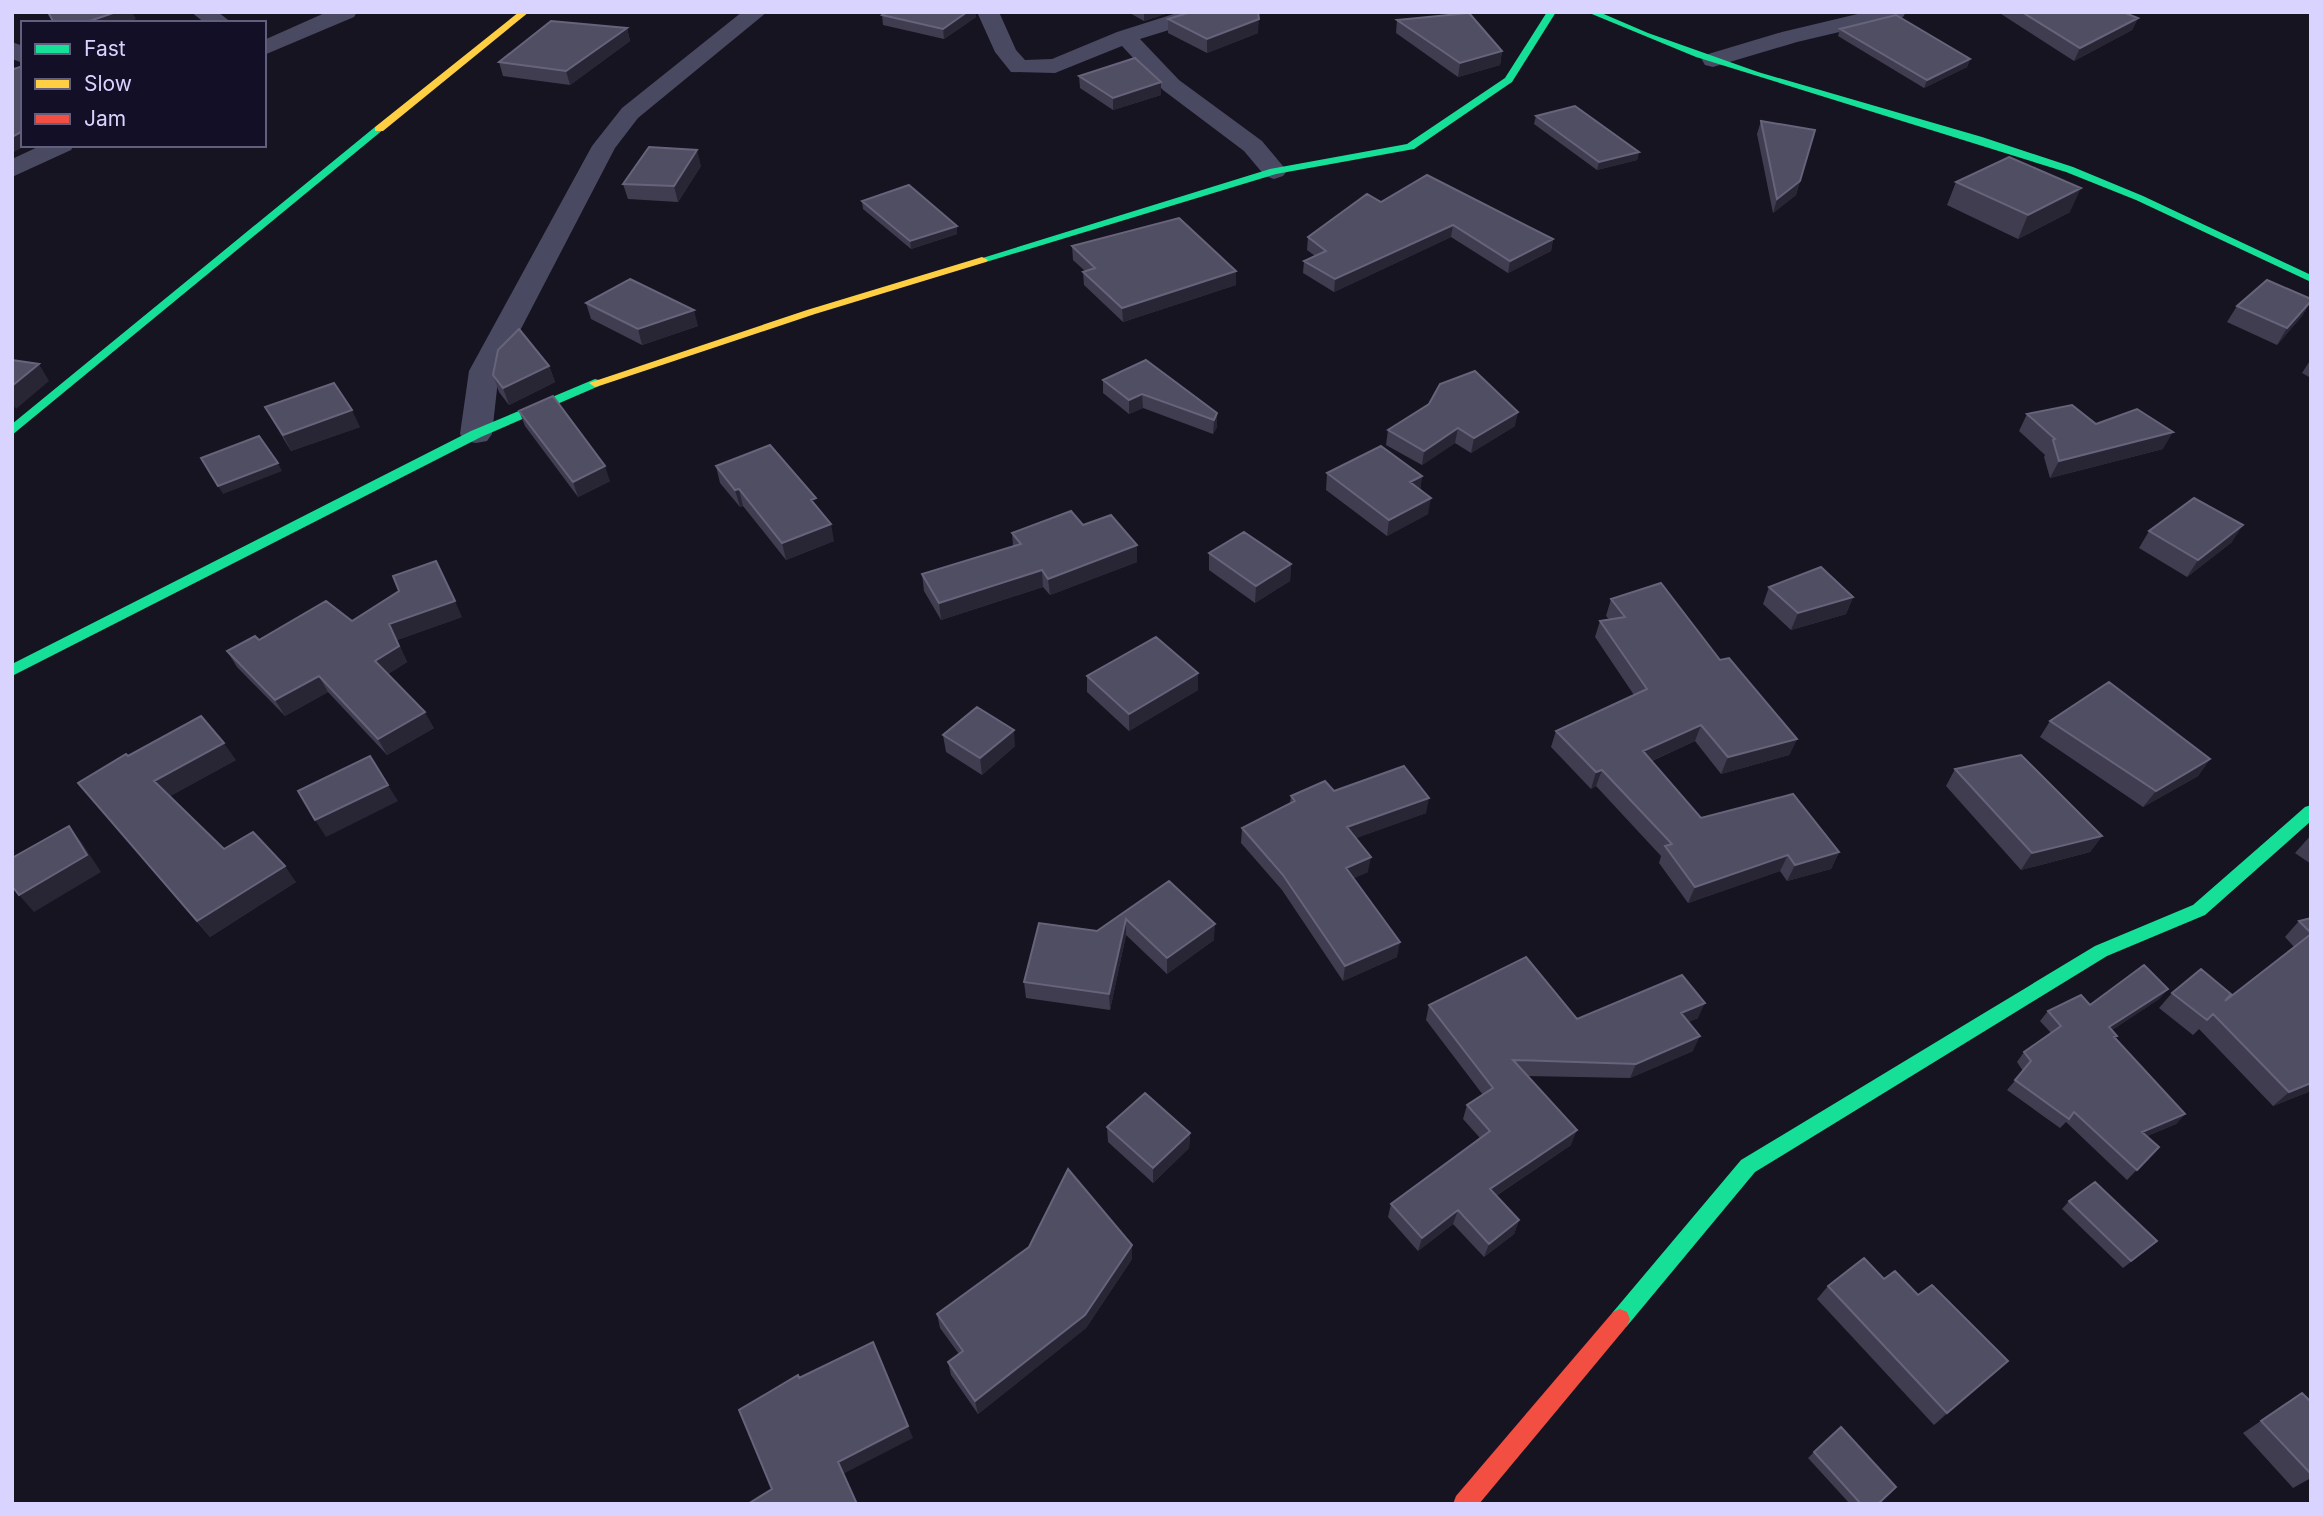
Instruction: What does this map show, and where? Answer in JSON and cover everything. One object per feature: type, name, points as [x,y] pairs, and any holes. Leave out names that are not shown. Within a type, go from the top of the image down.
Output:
[{"type":"street","points":[[202,12],[218,21]]},
{"type":"street","points":[[266,47],[345,12]]},
{"type":"street","points":[[12,431],[256,228],[525,12]]},
{"type":"street","points":[[476,434],[484,371],[604,146],[630,113],[756,12]]},
{"type":"street","points":[[988,12],[1006,52],[1019,67],[1055,66],[1125,37],[1203,12]]},
{"type":"street","points":[[12,671],[476,434],[576,389],[811,312],[1274,171],[1410,147],[1509,80],[1552,12]]},
{"type":"street","points":[[1591,12],[1648,38],[1713,60],[1827,97],[2035,158],[2102,183],[2311,279]]},
{"type":"street","points":[[1713,60],[1895,12]]},
{"type":"street","points":[[1125,37],[1171,85],[1253,146],[1274,171]]},
{"type":"street","points":[[12,169],[58,147]]},
{"type":"street","points":[[1464,1504],[1748,1166],[2101,951],[2199,910],[2311,811]]},
{"type":"building","points":[[48,12],[116,12],[90,21],[53,21]]},
{"type":"building","points":[[886,12],[967,12],[943,29],[882,15]]},
{"type":"building","points":[[1191,12],[1258,12],[1259,19],[1207,39],[1168,19]]},
{"type":"building","points":[[2022,12],[2123,12],[2138,18],[2080,48]]},
{"type":"building","points":[[1469,13],[1502,51],[1460,63],[1397,20]]},
{"type":"building","points":[[1896,15],[1970,59],[1927,80],[1840,29]]},
{"type":"building","points":[[551,21],[627,28],[566,71],[499,62]]},
{"type":"building","points":[[1135,58],[1161,82],[1113,98],[1079,76]]},
{"type":"building","points":[[12,67],[21,67],[21,132],[12,137]]},
{"type":"building","points":[[1575,106],[1639,152],[1599,162],[1536,116]]},
{"type":"building","points":[[1761,121],[1815,130],[1800,181],[1777,199]]},
{"type":"building","points":[[649,147],[697,150],[674,186],[623,184]]},
{"type":"building","points":[[2009,157],[2081,188],[2028,215],[1956,182]]},
{"type":"building","points":[[1427,175],[1553,239],[1510,261],[1453,225],[1335,279],[1304,261],[1326,251],[1308,237],[1367,194],[1381,202]]},
{"type":"building","points":[[909,185],[957,226],[910,241],[862,201]]},
{"type":"building","points":[[1179,218],[1236,271],[1122,308],[1083,272],[1095,268],[1072,246]]},
{"type":"building","points":[[630,279],[694,310],[638,329],[586,303]]},
{"type":"building","points":[[2267,280],[2311,299],[2287,328],[2237,306]]},
{"type":"building","points":[[519,329],[549,366],[503,388],[493,375],[498,350]]},
{"type":"building","points":[[12,360],[39,364],[12,386]]},
{"type":"building","points":[[1146,360],[1217,413],[1214,420],[1142,394],[1129,400],[1103,380]]},
{"type":"building","points":[[1475,371],[1518,412],[1474,438],[1458,428],[1424,451],[1388,430],[1429,404],[1440,384]]},
{"type":"building","points":[[334,383],[352,410],[283,435],[265,407]]},
{"type":"building","points":[[553,396],[605,466],[573,482],[519,411]]},
{"type":"building","points":[[2072,405],[2096,424],[2137,409],[2173,432],[2059,461],[2053,440],[2055,439],[2027,414]]},
{"type":"building","points":[[259,436],[278,463],[218,486],[201,458]]},
{"type":"building","points":[[770,445],[816,498],[811,500],[831,524],[782,543],[739,489],[735,490],[716,466]]},
{"type":"building","points":[[1381,446],[1422,476],[1410,482],[1431,498],[1389,520],[1327,473]]},
{"type":"building","points":[[2194,498],[2243,525],[2198,560],[2149,531]]},
{"type":"building","points":[[1071,511],[1083,525],[1111,515],[1137,545],[1048,579],[1042,570],[939,603],[922,574],[1021,544],[1012,533]]},
{"type":"building","points":[[1244,532],[1291,564],[1256,586],[1209,553]]},
{"type":"building","points":[[436,561],[455,601],[389,624],[399,646],[375,661],[425,712],[378,739],[319,676],[275,700],[227,651],[255,636],[259,640],[326,601],[352,621],[399,591],[393,576]]},
{"type":"building","points":[[1821,567],[1853,597],[1798,613],[1769,587]]},
{"type":"building","points":[[1661,583],[1720,660],[1729,658],[1797,739],[1728,757],[1701,725],[1643,751],[1701,818],[1793,794],[1839,852],[1795,865],[1788,855],[1695,887],[1665,846],[1672,844],[1602,770],[1596,772],[1556,731],[1647,689],[1600,621],[1625,617],[1611,599]]},
{"type":"building","points":[[1156,637],[1198,673],[1129,714],[1087,676]]},
{"type":"building","points":[[2109,682],[2210,759],[2156,791],[2050,721]]},
{"type":"building","points":[[977,707],[1014,730],[980,758],[943,735]]},
{"type":"building","points":[[201,716],[224,743],[154,781],[224,849],[253,832],[285,866],[197,921],[78,783],[126,754],[128,756]]},
{"type":"building","points":[[2021,755],[2102,836],[2032,853],[1955,769]]},
{"type":"building","points":[[370,756],[388,785],[315,820],[298,791]]},
{"type":"building","points":[[1404,766],[1429,798],[1347,827],[1371,857],[1346,868],[1400,942],[1345,966],[1283,875],[1242,828],[1295,801],[1291,796],[1325,781],[1334,791]]},
{"type":"building","points":[[69,826],[87,855],[19,895],[12,886],[12,858]]},
{"type":"building","points":[[1169,881],[1215,924],[1167,958],[1126,919],[1109,994],[1024,982],[1039,923],[1097,931]]},
{"type":"building","points":[[2311,918],[2311,933],[2299,921]]},
{"type":"building","points":[[2311,934],[2311,1083],[2289,1092],[2213,1014],[2207,1020],[2172,993],[2201,969],[2231,994],[2225,1001]]},
{"type":"building","points":[[1526,957],[1577,1019],[1682,975],[1705,1003],[1681,1013],[1700,1036],[1636,1064],[1513,1060],[1577,1130],[1490,1189],[1519,1220],[1489,1244],[1458,1210],[1422,1238],[1391,1204],[1490,1131],[1467,1105],[1493,1088],[1429,1005]]},
{"type":"building","points":[[2144,965],[2168,989],[2109,1027],[2117,1036],[2114,1037],[2185,1114],[2142,1132],[2159,1147],[2137,1170],[2074,1112],[2069,1119],[2015,1080],[2031,1061],[2024,1052],[2061,1026],[2048,1011],[2081,995],[2090,1005]]},
{"type":"building","points":[[1145,1093],[1190,1133],[1153,1168],[1107,1127]]},
{"type":"building","points":[[1068,1169],[1132,1245],[1085,1315],[975,1401],[948,1362],[963,1351],[937,1314],[1029,1247]]},
{"type":"building","points":[[2095,1182],[2157,1241],[2131,1261],[2069,1201]]},
{"type":"building","points":[[1864,1258],[1884,1279],[1895,1271],[1918,1295],[1932,1285],[2008,1361],[1947,1413],[1828,1286]]},
{"type":"building","points":[[873,1342],[908,1426],[838,1462],[857,1504],[748,1504],[772,1489],[739,1410],[798,1375],[799,1378]]},
{"type":"building","points":[[2302,1393],[2311,1402],[2311,1474],[2261,1421]]},
{"type":"building","points":[[1841,1427],[1896,1487],[1878,1504],[1861,1504],[1814,1452]]},
{"type":"traffic: fast","points":[[982,260],[1274,171],[1410,147],[1509,80],[1552,12]]},
{"type":"traffic: fast","points":[[1591,12],[1645,35],[1755,74],[1979,139],[2069,169],[2139,198],[2311,279]]},
{"type":"traffic: fast","points":[[12,431],[379,129]]},
{"type":"traffic: fast","points":[[12,671],[476,434],[595,383]]},
{"type":"traffic: fast","points":[[1620,1319],[1748,1166],[2101,951],[2199,910],[2311,811]]},
{"type":"traffic: slow","points":[[379,129],[525,12]]},
{"type":"traffic: slow","points":[[595,383],[811,312],[982,260]]},
{"type":"traffic: jam","points":[[1464,1504],[1620,1319]]}]
